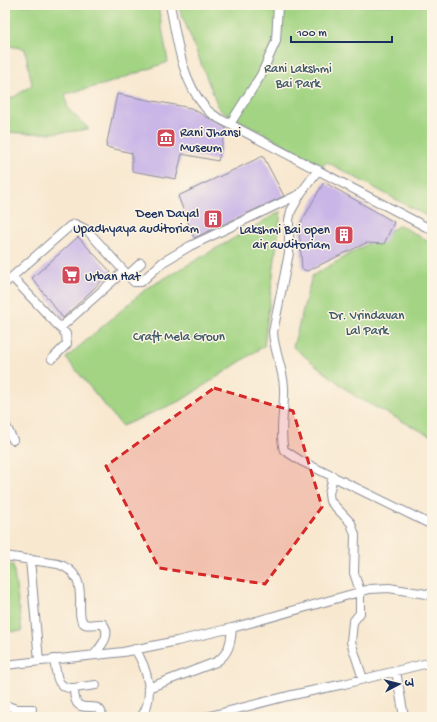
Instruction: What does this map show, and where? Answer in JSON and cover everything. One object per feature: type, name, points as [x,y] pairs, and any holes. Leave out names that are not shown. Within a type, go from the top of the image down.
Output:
[{"type":"street","points":[[170,5],[184,67],[192,89],[204,107],[218,118],[432,230]]},
{"type":"street","points":[[230,124],[261,75],[276,41],[278,5]]},
{"type":"street","points":[[318,170],[301,193],[291,212],[289,220],[290,253],[273,332],[281,366],[284,388],[284,450],[432,525]]},
{"type":"street","points":[[5,283],[74,224],[86,230],[134,282],[141,282],[163,262],[190,246],[301,193]]},
{"type":"street","points":[[60,328],[126,273],[141,263]]},
{"type":"street","points":[[12,277],[66,334],[67,344],[52,359]]},
{"type":"street","points":[[5,424],[13,440]]},
{"type":"street","points":[[333,476],[329,494],[330,501],[347,518],[354,529],[354,573],[360,591],[360,613],[353,622],[351,642],[363,679]]},
{"type":"street","points":[[5,556],[65,566],[72,572],[77,578],[80,587],[82,621],[85,624],[90,625],[103,624],[106,628],[107,633],[105,640],[94,655]]},
{"type":"street","points":[[30,559],[40,661]]},
{"type":"street","points":[[5,665],[94,655],[176,641],[232,628],[360,591],[377,588],[389,588],[432,595]]},
{"type":"street","points":[[148,688],[216,662],[222,658],[230,643],[232,628]]},
{"type":"street","points":[[135,649],[145,668],[148,688],[147,705],[145,712],[141,717]]},
{"type":"street","points":[[54,659],[60,685],[67,688],[74,688],[96,684]]},
{"type":"street","points":[[206,717],[432,662]]},
{"type":"street","points":[[396,671],[404,717]]},
{"type":"street","points":[[74,688],[76,701],[78,704],[82,707],[99,709],[102,711],[102,717]]},
{"type":"street","points":[[5,704],[16,709],[32,709]]},
{"type":"highlighted area","points":[[214,388],[293,411],[322,507],[265,584],[159,568],[106,466]]},
{"type":"green space","points":[[5,5],[158,5],[168,62],[106,84],[65,94],[68,109],[89,129],[47,133],[5,132],[5,100],[14,97],[32,85],[25,49],[5,45]]},
{"type":"green space","name":"Rani Lakshmi Bai Park","points":[[178,5],[432,5],[432,219],[327,162],[323,166],[219,109]]},
{"type":"green space","name":"Craft Mela Groun","points":[[281,211],[264,346],[182,400],[122,426],[66,358],[146,289]]},
{"type":"green space","name":"Dr. Vrindavan Lal Park","points":[[400,225],[432,244],[432,434],[429,435],[356,397],[293,347],[312,276]]},
{"type":"green space","points":[[5,565],[13,565],[22,631],[5,632]]},
{"type":"building","name":"Rani Jhansi Museum","points":[[117,94],[191,108],[226,128],[218,161],[182,154],[176,179],[132,171],[132,153],[106,147]]},
{"type":"building","name":"Deen Dayal Upadhyaya auditoriam","points":[[263,156],[284,196],[194,238],[178,196]]},
{"type":"building","name":"Lakshmi Bai open air auditoriam","points":[[324,182],[394,222],[384,244],[366,243],[307,271],[302,269],[299,226]]},
{"type":"building","name":"Urban Hat","points":[[78,237],[111,272],[63,318],[32,278]]},
{"type":"place","name":"Rani Jhansi Museum","points":[[166,138]]},
{"type":"place","name":"Deen Dayal Upadhyaya auditoriam","points":[[213,219]]},
{"type":"place","name":"Lakshmi Bai open air auditoriam","points":[[344,235]]},
{"type":"place","name":"Urban Hat","points":[[71,275]]}]
